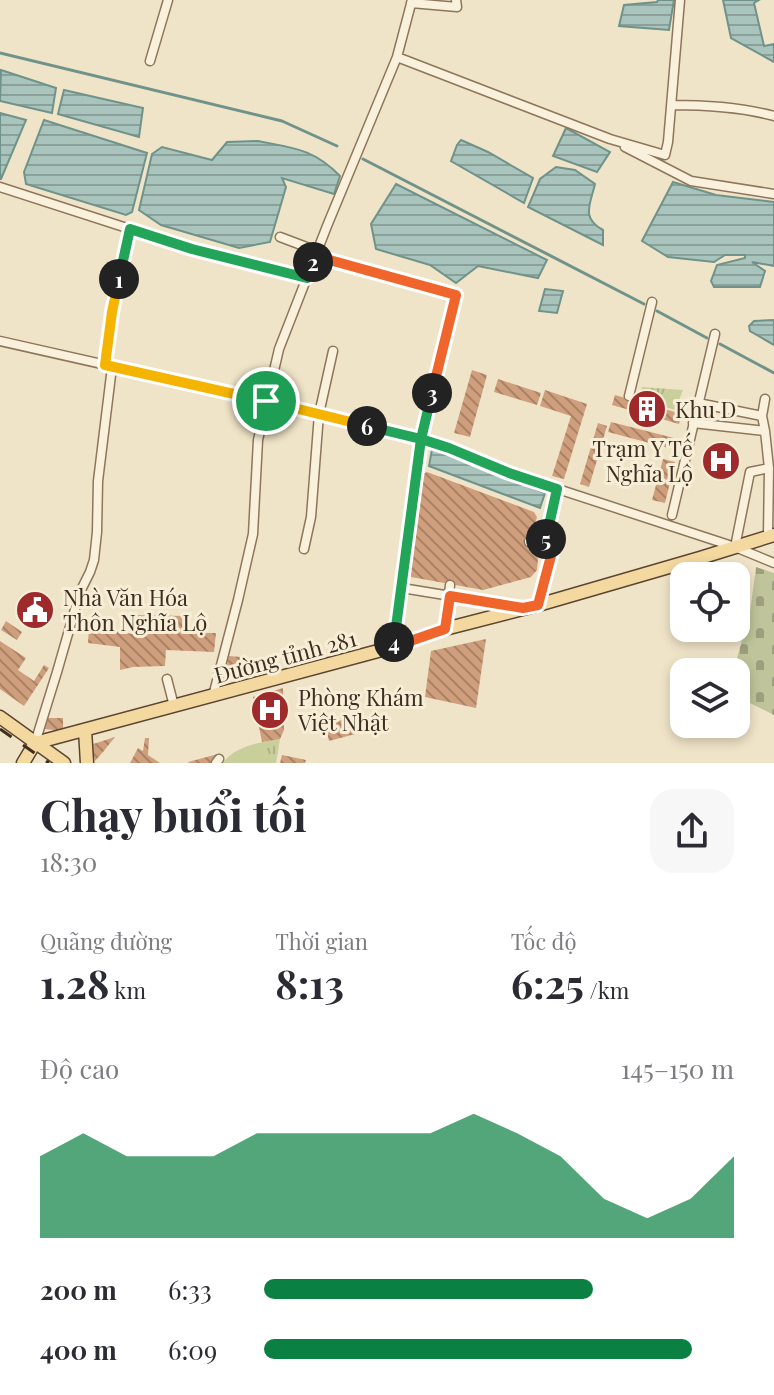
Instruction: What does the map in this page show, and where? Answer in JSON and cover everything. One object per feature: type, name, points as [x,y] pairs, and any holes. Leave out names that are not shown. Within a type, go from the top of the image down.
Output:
[{"type":"main road","name":"Đường tỉnh 281","points":[[35,743],[393,647],[445,629],[538,605],[771,535]]},
{"type":"main road","points":[[0,717],[64,763]]},
{"type":"main road","points":[[85,730],[87,763]]},
{"type":"main road","points":[[23,763],[35,743]]},
{"type":"street","points":[[150,61],[168,0]]},
{"type":"street","points":[[213,696],[253,534],[258,440],[279,349],[397,57],[412,2],[457,7],[456,0]]},
{"type":"street","points":[[661,166],[668,142],[680,0]]},
{"type":"street","points":[[397,57],[610,139],[665,155]]},
{"type":"street","points":[[672,105],[698,105],[774,116]]},
{"type":"street","points":[[610,139],[680,176],[702,184],[774,194]]},
{"type":"street","points":[[0,187],[192,249],[307,278]]},
{"type":"street","points":[[35,743],[80,592],[94,560],[112,312],[130,229]]},
{"type":"street","points":[[280,237],[316,254],[456,295],[421,439],[393,647]]},
{"type":"street","points":[[629,396],[652,302]]},
{"type":"street","points":[[672,515],[715,334]]},
{"type":"street","points":[[0,341],[421,439],[488,459],[509,473],[557,489],[623,506],[774,563]]},
{"type":"street","points":[[304,549],[311,517],[319,414],[333,351]]},
{"type":"street","points":[[765,399],[762,416],[769,468],[771,535]]},
{"type":"street","points":[[698,403],[762,416]]},
{"type":"street","points":[[693,423],[765,431]]},
{"type":"street","points":[[735,547],[750,472],[769,468]]},
{"type":"street","points":[[538,605],[552,552],[545,538],[557,489]]},
{"type":"street","points":[[529,542],[545,538]]},
{"type":"street","points":[[445,629],[450,585]]},
{"type":"street","points":[[402,588],[523,608]]},
{"type":"street","points":[[167,679],[174,706]]},
{"type":"green space","points":[[642,387],[683,390],[675,410],[640,399]]},
{"type":"green space","points":[[756,567],[774,573],[774,715],[750,703],[750,658],[737,658],[742,642],[750,642]]},
{"type":"green space","points":[[280,739],[276,763],[223,763],[241,749]]},
{"type":"water","points":[[674,0],[669,30],[619,26],[624,5]]},
{"type":"water","points":[[723,0],[759,0],[754,3],[764,46],[774,44],[774,62],[731,38]]},
{"type":"water","points":[[1,70],[56,88],[52,113],[0,101]]},
{"type":"water","points":[[64,90],[143,108],[139,137],[58,114]]},
{"type":"water","points":[[0,113],[26,120],[1,179],[0,179]]},
{"type":"water","points":[[44,120],[147,153],[132,212],[126,215],[26,184],[24,172]]},
{"type":"water","points":[[566,128],[610,152],[597,172],[553,156]]},
{"type":"water","points":[[461,140],[533,178],[524,203],[451,161]]},
{"type":"water","points":[[258,141],[312,155],[340,176],[334,194],[282,178],[286,187],[270,242],[239,248],[161,225],[139,210],[152,154],[162,147],[212,160],[227,142]]},
{"type":"water","points":[[556,167],[575,170],[595,184],[589,216],[603,230],[603,245],[528,207],[540,179]]},
{"type":"water","points":[[673,182],[716,195],[774,202],[774,266],[752,262],[765,271],[760,287],[714,287],[711,281],[717,265],[745,258],[745,255],[725,255],[714,262],[668,257],[642,241]]},
{"type":"water","points":[[396,184],[547,260],[538,278],[478,266],[456,283],[430,265],[376,249],[371,224]]},
{"type":"water","points":[[545,289],[563,291],[557,313],[539,311]]},
{"type":"water","points":[[774,320],[774,345],[750,331],[749,326],[754,321]]},
{"type":"water","points":[[432,449],[545,493],[540,508],[429,466]]},
{"type":"building","points":[[472,370],[487,375],[470,437],[454,433]]},
{"type":"building","points":[[498,379],[541,393],[537,405],[494,392]]},
{"type":"building","points":[[545,390],[587,404],[564,479],[552,476],[571,416],[540,406]]},
{"type":"building","name":"Khu D","points":[[615,395],[682,414],[679,424],[612,405]]},
{"type":"building","points":[[611,422],[678,439],[676,450],[608,432]]},
{"type":"building","points":[[598,423],[607,426],[589,487],[580,484]]},
{"type":"building","points":[[663,459],[675,462],[665,503],[652,500]]},
{"type":"building","points":[[427,472],[534,512],[537,517],[528,549],[536,551],[538,559],[537,570],[531,577],[483,590],[411,577],[407,572],[421,475]]},
{"type":"building","name":"Nhà Văn Hóa Thôn Nghĩa Lộ","points":[[31,595],[46,600],[37,627],[22,622]]},
{"type":"building","points":[[131,615],[186,616],[187,633],[216,633],[214,652],[166,650],[165,666],[120,670],[120,647],[88,643],[89,627],[133,634],[130,630]]},
{"type":"building","points":[[6,621],[22,632],[17,640],[1,630]]},
{"type":"building","points":[[486,639],[476,708],[425,697],[431,651]]},
{"type":"building","points":[[0,641],[26,658],[18,670],[34,681],[44,665],[49,668],[24,706],[0,689]]},
{"type":"building","points":[[229,656],[241,657],[240,660],[245,661],[244,679],[224,678]]},
{"type":"building","name":"Phòng Khám Việt Nhật","points":[[283,688],[284,730],[280,739],[262,742],[253,697]]},
{"type":"building","points":[[355,717],[359,733],[329,741],[325,724]]},
{"type":"building","points":[[48,718],[63,718],[63,731],[45,729]]},
{"type":"building","points":[[115,737],[103,752],[95,761],[90,745]]},
{"type":"building","points":[[145,738],[149,738],[148,755],[160,763],[130,763],[138,748],[143,751]]},
{"type":"building","points":[[218,754],[212,763],[188,762]]},
{"type":"building","points":[[282,755],[306,760],[305,763],[280,763]]},
{"type":"waterway","points":[[0,53],[282,121],[337,146]]},
{"type":"waterway","points":[[363,159],[644,304]]},
{"type":"waterway","points":[[657,311],[707,338]]},
{"type":"waterway","points":[[720,344],[774,373]]},
{"type":"railway","points":[[0,729],[49,763]]},
{"type":"place","name":"Khu D","points":[[647,409]]},
{"type":"place","name":"Trạm Y Tế Nghĩa Lộ","points":[[721,461]]},
{"type":"place","name":"Nhà Văn Hóa Thôn Nghĩa Lộ","points":[[35,610]]},
{"type":"place","name":"Phòng Khám Việt Nhật","points":[[270,710]]},
{"type":"route","points":[[266,401],[105,365],[112,312],[130,229],[192,249],[307,278],[315,256],[456,295],[421,439],[393,647],[445,629],[450,596],[523,608],[538,605],[552,552],[545,538],[557,489],[421,439],[266,401]]}]
